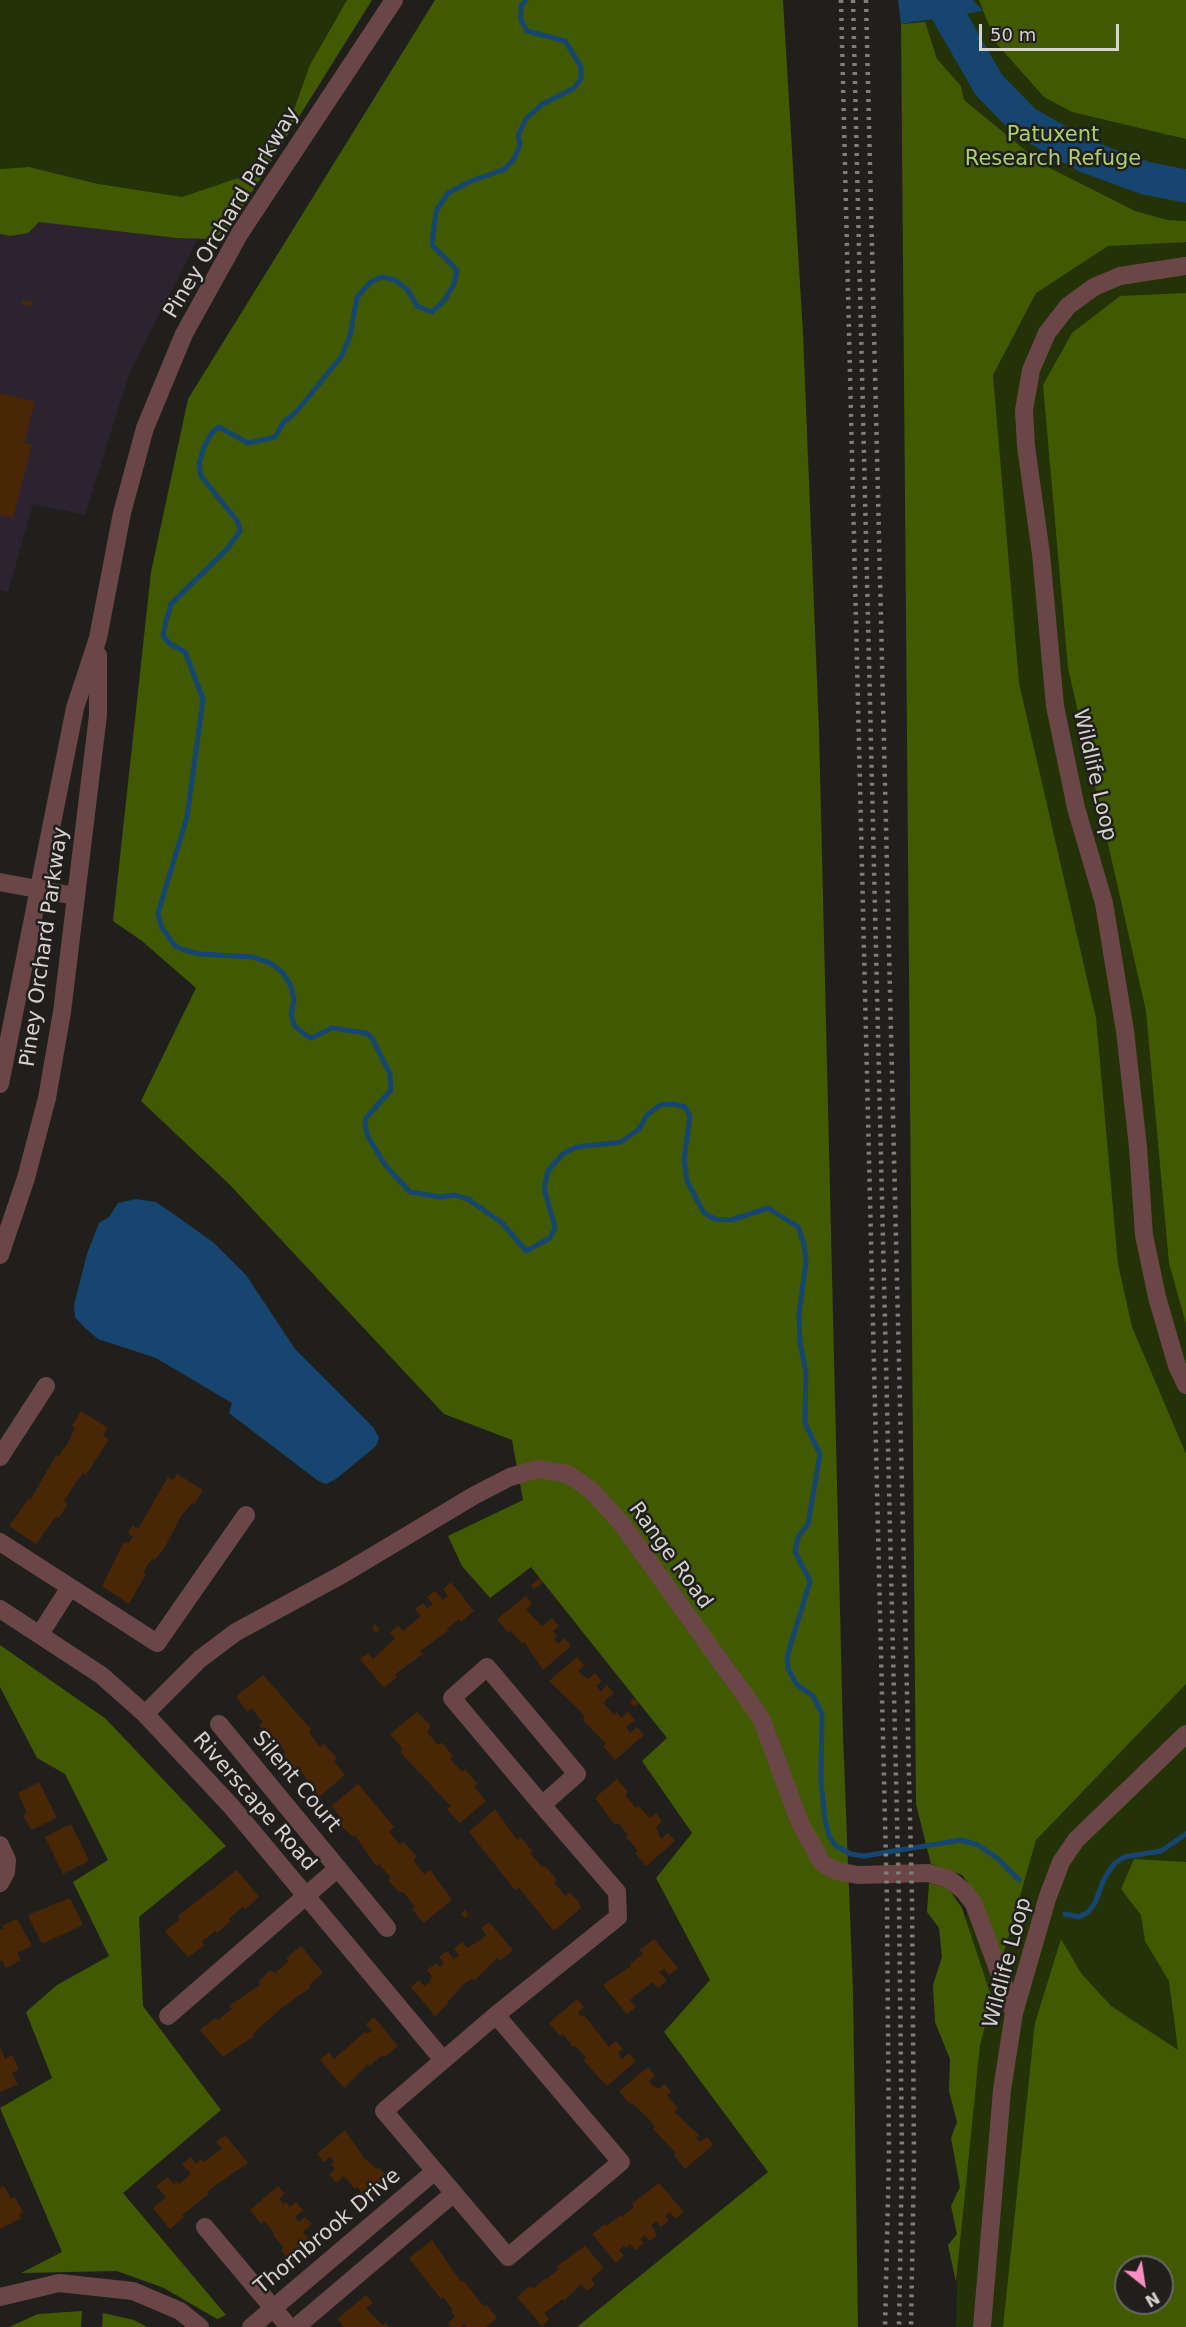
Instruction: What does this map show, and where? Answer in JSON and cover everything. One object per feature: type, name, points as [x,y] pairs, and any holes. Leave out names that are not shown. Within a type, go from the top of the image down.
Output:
[{"type":"street","name":"Piney Orchard Parkway","points":[[0,1084],[75,708],[98,638],[122,513],[145,428],[184,334],[240,233],[394,0]]},
{"type":"street","name":"Wildlife Loop","points":[[1186,266],[1120,276],[1094,287],[1068,306],[1047,333],[1031,370],[1024,410],[1026,446],[1041,554],[1055,706],[1076,808],[1104,903],[1125,1031],[1138,1148],[1144,1235],[1157,1297],[1177,1366],[1186,1384]]},
{"type":"street","name":"Piney Orchard Parkway","points":[[0,1255],[26,1178],[46,1098],[62,1012],[98,715],[98,638]]},
{"type":"street","points":[[0,882],[75,896]]},
{"type":"street","points":[[0,1456],[46,1386]]},
{"type":"street","name":"Range Road","points":[[145,1714],[200,1659],[236,1632],[343,1574],[475,1495],[510,1477],[538,1469],[568,1474],[592,1491],[622,1524],[761,1718],[800,1823],[822,1863],[836,1871],[858,1875],[928,1872],[949,1879],[974,1904],[1014,2013]]},
{"type":"street","points":[[0,1542],[157,1642],[246,1515]]},
{"type":"street","points":[[40,1634],[70,1587]]},
{"type":"street","name":"Riverscape Road","points":[[0,1609],[101,1675],[145,1714],[231,1806],[443,2060]]},
{"type":"street","points":[[496,2015],[618,1917],[618,1892],[542,1805],[452,1698],[487,1667],[577,1774],[542,1805]]},
{"type":"street","name":"Silent Court","points":[[219,1724],[387,1928]]},
{"type":"street","name":"Wildlife Loop","points":[[982,2327],[1002,2091],[1014,2013],[1047,1899],[1061,1862],[1076,1840],[1186,1734]]},
{"type":"street","points":[[0,1845],[7,1860],[6,1872],[0,1883]]},
{"type":"street","points":[[168,2016],[338,1868]]},
{"type":"street","name":"Thornbrook Drive","points":[[496,2015],[621,2162],[508,2257],[384,2111],[443,2060],[496,2015]]},
{"type":"street","name":"Thornbrook Drive","points":[[251,2327],[435,2171]]},
{"type":"street","points":[[296,2327],[454,2193]]},
{"type":"street","points":[[205,2227],[290,2327]]},
{"type":"street","points":[[0,2297],[59,2283],[133,2291],[180,2311],[200,2327]]},
{"type":"shaded area","points":[[0,195],[206,223],[129,374],[85,515],[33,504],[8,592],[0,590]]},
{"type":"green space","points":[[0,0],[356,0],[308,71],[293,112],[250,174],[206,223],[29,167],[0,169]]},
{"type":"green space","points":[[347,0],[372,0],[227,232],[207,239],[177,238],[39,222],[28,233],[10,236],[0,234],[0,169],[29,167],[98,184],[182,197],[250,174],[293,112],[310,65]]},
{"type":"green space","points":[[435,0],[783,0],[803,334],[819,730],[843,1735],[853,1992],[858,2327],[577,2327],[768,2172],[664,2032],[710,1980],[656,1878],[692,1833],[642,1761],[667,1738],[531,1567],[490,1598],[462,1566],[448,1536],[523,1500],[512,1440],[444,1414],[229,1184],[141,1101],[196,988],[142,941],[113,921],[151,572],[188,399]]},
{"type":"green space","name":"Patuxent Research Refuge","points":[[915,0],[1186,0],[1186,2327],[956,2327],[967,1897],[957,1631]]},
{"type":"green space","points":[[979,0],[1186,0],[1186,139],[1072,112],[1044,97],[996,43]]},
{"type":"green space","points":[[925,22],[937,59],[961,86],[964,100],[1042,164],[1135,211],[1167,220],[1186,221],[1186,242],[1108,246],[1036,293],[993,375],[1019,683],[1096,1018],[1118,1264],[1132,1327],[1186,1454],[1186,1684],[1036,1840],[1000,1966],[978,1896],[962,1875],[931,1864],[916,1804],[901,24]]},
{"type":"green space","points":[[1186,293],[1186,1324],[1169,1263],[1146,1011],[1068,668],[1043,385],[1072,333],[1120,296]]},
{"type":"green space","points":[[0,1645],[106,1719],[226,1846],[139,1917],[143,2006],[221,2110],[123,2193],[226,2315],[217,2319],[164,2288],[117,2271],[21,2273],[62,2252],[0,2108],[52,2078],[26,2012],[57,1985],[109,1956],[73,1882],[108,1860],[65,1774],[37,1758],[0,1687]]},
{"type":"green space","points":[[1134,1859],[1186,1862],[1186,2327],[1003,2327],[1035,2023],[1061,1939],[1081,1973],[1111,2006],[1178,2050],[1169,1981],[1145,1941],[1141,1915],[1121,1889]]},
{"type":"green space","points":[[929,1883],[948,1888],[962,1908],[992,1999],[980,2045],[956,2282],[948,2245],[957,2234],[951,2206],[960,2187],[951,2138],[957,2122],[949,2091],[950,2059],[935,2022],[933,1985],[942,1957],[939,1928],[927,1912]]},
{"type":"green space","points":[[82,2311],[81,2327],[9,2327],[38,2314]]},
{"type":"green space","points":[[103,2313],[134,2320],[147,2327],[102,2327]]},
{"type":"water","points":[[898,0],[973,0],[983,11],[901,24]]},
{"type":"water","points":[[136,1199],[156,1202],[214,1243],[246,1275],[295,1349],[373,1427],[379,1438],[376,1446],[336,1479],[326,1484],[317,1480],[229,1413],[232,1403],[156,1358],[98,1339],[84,1327],[75,1317],[74,1305],[87,1254],[99,1223],[109,1217],[118,1203]]},
{"type":"building","points":[[23,300],[33,302],[32,306],[21,304]]},
{"type":"building","points":[[0,393],[35,402],[24,443],[32,445],[13,518],[0,515]]},
{"type":"building","points":[[81,1411],[108,1428],[103,1435],[109,1439],[86,1475],[83,1473],[64,1501],[68,1503],[59,1518],[56,1516],[36,1544],[9,1526],[29,1498],[31,1499],[56,1455],[58,1457],[68,1443],[75,1428],[72,1426]]},
{"type":"building","points":[[177,1474],[203,1490],[194,1504],[192,1503],[181,1516],[165,1547],[155,1560],[152,1559],[143,1572],[146,1574],[129,1604],[102,1586],[124,1542],[129,1543],[133,1537],[128,1533],[133,1525],[138,1529],[168,1477],[173,1480]]},
{"type":"building","points":[[540,1578],[543,1583],[534,1589],[531,1585]]},
{"type":"building","points":[[451,1582],[474,1611],[461,1622],[459,1619],[447,1629],[448,1631],[420,1651],[423,1654],[395,1674],[397,1677],[384,1688],[360,1659],[368,1653],[373,1659],[395,1638],[390,1632],[398,1626],[403,1631],[421,1616],[415,1609],[423,1603],[427,1608],[433,1604],[427,1597],[435,1591],[443,1600],[448,1596],[443,1589]]},
{"type":"building","points":[[526,1596],[532,1604],[526,1609],[530,1614],[542,1626],[552,1618],[559,1626],[553,1631],[557,1637],[554,1639],[558,1644],[565,1638],[571,1646],[543,1670],[524,1642],[522,1644],[511,1631],[508,1633],[497,1619]]},
{"type":"building","points":[[375,1624],[380,1630],[376,1633],[372,1627]]},
{"type":"building","points":[[577,1657],[584,1666],[578,1671],[582,1675],[588,1679],[595,1673],[602,1681],[596,1686],[601,1691],[607,1685],[614,1693],[603,1702],[614,1715],[617,1712],[621,1718],[628,1712],[635,1720],[626,1727],[630,1733],[637,1727],[644,1735],[615,1760],[603,1746],[606,1744],[583,1720],[585,1717],[549,1681]]},
{"type":"building","points":[[263,1675],[311,1729],[309,1733],[320,1747],[324,1744],[337,1758],[334,1761],[345,1775],[319,1797],[298,1766],[295,1769],[283,1754],[286,1752],[274,1738],[271,1740],[259,1725],[263,1722],[251,1708],[247,1712],[236,1696]]},
{"type":"building","points":[[634,1698],[639,1703],[634,1707],[630,1702]]},
{"type":"building","points":[[417,1712],[431,1726],[427,1732],[437,1744],[442,1743],[453,1756],[450,1758],[452,1761],[462,1772],[465,1769],[478,1784],[474,1787],[486,1801],[460,1823],[447,1809],[451,1806],[400,1752],[403,1749],[390,1734]]},
{"type":"building","points":[[617,1779],[628,1792],[625,1795],[636,1808],[638,1805],[649,1818],[656,1813],[662,1821],[656,1827],[661,1839],[668,1833],[675,1841],[646,1866],[635,1853],[638,1850],[626,1837],[628,1835],[618,1823],[615,1825],[595,1798]]},
{"type":"building","points":[[39,1782],[57,1818],[31,1830],[23,1815],[27,1813],[18,1793]]},
{"type":"building","points":[[358,1784],[394,1827],[389,1832],[400,1845],[404,1842],[417,1857],[413,1860],[424,1874],[430,1870],[452,1900],[424,1923],[412,1909],[415,1906],[388,1880],[391,1878],[379,1864],[377,1866],[374,1863],[355,1835],[353,1837],[340,1825],[343,1820],[331,1806]]},
{"type":"building","points":[[495,1809],[517,1840],[520,1837],[542,1867],[545,1866],[557,1880],[554,1882],[565,1896],[570,1893],[578,1901],[581,1908],[554,1931],[519,1888],[515,1890],[469,1832]]},
{"type":"building","points":[[71,1824],[89,1861],[63,1874],[45,1837]]},
{"type":"building","points":[[237,1870],[259,1897],[245,1909],[243,1907],[239,1910],[229,1919],[231,1921],[217,1933],[215,1931],[201,1942],[205,1945],[188,1957],[165,1931],[180,1919],[178,1916]]},
{"type":"building","points":[[70,1898],[83,1925],[42,1944],[28,1915]]},
{"type":"building","points":[[465,1910],[469,1914],[465,1918],[461,1914]]},
{"type":"building","points":[[17,1919],[32,1946],[17,1953],[21,1960],[6,1968],[2,1960],[0,1961],[0,1929],[4,1930],[2,1926]]},
{"type":"building","points":[[489,1922],[513,1950],[500,1961],[497,1958],[475,1980],[471,1979],[462,1986],[435,2016],[411,1987],[419,1980],[424,1986],[429,1983],[432,1976],[427,1970],[436,1963],[440,1967],[444,1963],[439,1957],[447,1951],[454,1959],[459,1955],[454,1949],[462,1942],[467,1948],[482,1939],[486,1935],[481,1928]]},
{"type":"building","points":[[654,1939],[678,1968],[669,1975],[664,1968],[659,1972],[667,1981],[658,1988],[653,1982],[633,1997],[630,2000],[636,2007],[627,2014],[603,1985],[631,1966],[630,1964],[643,1954],[640,1950]]},
{"type":"building","points":[[301,1946],[323,1973],[310,1984],[310,1988],[280,2009],[253,2034],[254,2036],[223,2057],[200,2030],[215,2018],[218,2020],[232,2009],[229,2006],[260,1985],[258,1982],[270,1970],[275,1973],[289,1961],[286,1958]]},
{"type":"building","points":[[577,1999],[584,2007],[578,2013],[581,2017],[584,2015],[609,2047],[616,2041],[623,2049],[618,2053],[622,2059],[629,2053],[636,2061],[607,2086],[583,2060],[586,2058],[575,2046],[573,2047],[563,2034],[560,2036],[549,2023]]},
{"type":"building","points":[[374,2017],[398,2046],[385,2057],[383,2055],[369,2066],[368,2064],[344,2088],[320,2060],[329,2052],[334,2059],[365,2032],[367,2034],[372,2031],[366,2024]]},
{"type":"building","points":[[0,2047],[5,2059],[12,2055],[19,2069],[12,2073],[18,2084],[0,2092]]},
{"type":"building","points":[[648,2067],[655,2076],[649,2081],[652,2085],[658,2089],[665,2084],[671,2092],[667,2095],[678,2109],[674,2112],[699,2135],[696,2138],[700,2142],[707,2137],[713,2145],[685,2169],[674,2155],[676,2153],[653,2129],[655,2127],[648,2118],[632,2103],[630,2104],[619,2091]]},
{"type":"building","points":[[345,2130],[364,2158],[377,2169],[379,2167],[391,2181],[362,2205],[355,2197],[361,2191],[357,2187],[355,2189],[344,2176],[336,2183],[329,2174],[335,2169],[331,2164],[334,2162],[330,2157],[324,2162],[317,2154]]},
{"type":"building","points":[[225,2135],[248,2163],[213,2187],[207,2193],[209,2194],[182,2215],[184,2217],[170,2229],[153,2208],[166,2197],[156,2186],[168,2177],[174,2184],[177,2181],[179,2184],[191,2174],[182,2164],[191,2157],[196,2164],[201,2159],[204,2162],[222,2148],[216,2142]]},
{"type":"building","points":[[659,2183],[684,2212],[675,2219],[670,2212],[665,2216],[669,2221],[661,2227],[656,2221],[651,2225],[657,2235],[650,2241],[645,2235],[640,2239],[644,2243],[636,2250],[630,2244],[626,2248],[624,2246],[619,2250],[624,2256],[616,2263],[592,2234],[605,2224],[607,2226],[620,2215],[622,2217],[634,2207],[632,2204]]},
{"type":"building","points":[[4,2186],[11,2199],[15,2197],[23,2212],[19,2214],[21,2218],[0,2229],[0,2188]]},
{"type":"building","points":[[278,2186],[285,2194],[279,2199],[283,2204],[286,2202],[290,2207],[296,2202],[303,2210],[295,2217],[299,2222],[305,2217],[312,2224],[303,2232],[314,2245],[292,2264],[281,2250],[284,2248],[273,2235],[275,2234],[264,2221],[261,2224],[250,2210]]},
{"type":"building","points":[[432,2240],[461,2282],[463,2280],[484,2307],[486,2304],[497,2318],[486,2327],[467,2327],[464,2324],[461,2327],[451,2327],[448,2323],[455,2317],[451,2312],[453,2310],[443,2297],[441,2299],[409,2258]]},
{"type":"building","points":[[585,2246],[604,2268],[591,2279],[595,2284],[587,2291],[581,2284],[564,2301],[563,2299],[544,2313],[549,2319],[542,2326],[517,2297],[530,2286],[533,2289],[547,2279],[559,2269],[557,2266]]},
{"type":"building","points":[[366,2295],[373,2303],[366,2308],[382,2325],[386,2323],[389,2327],[344,2327],[337,2319]]},
{"type":"waterway","points":[[526,0],[521,6],[521,20],[527,31],[565,41],[581,67],[581,79],[574,88],[541,105],[526,119],[518,135],[520,145],[514,159],[505,169],[471,181],[448,193],[436,211],[432,245],[457,270],[454,284],[444,301],[432,312],[417,306],[408,290],[395,280],[382,277],[372,281],[357,297],[350,336],[341,357],[297,411],[283,423],[275,437],[248,443],[219,427],[211,434],[204,447],[199,464],[201,476],[238,522],[240,531],[227,549],[171,604],[166,621],[163,636],[169,643],[185,652],[203,699],[187,817],[158,913],[161,926],[175,946],[184,950],[200,954],[253,957],[270,963],[283,973],[291,986],[294,1000],[291,1015],[294,1025],[311,1038],[332,1028],[366,1033],[372,1038],[390,1074],[391,1090],[366,1118],[365,1125],[368,1137],[385,1165],[410,1192],[440,1197],[454,1195],[468,1199],[502,1223],[526,1251],[550,1238],[555,1228],[544,1188],[548,1171],[564,1153],[577,1147],[621,1142],[639,1129],[647,1115],[660,1105],[674,1104],[685,1107],[690,1116],[684,1160],[687,1181],[704,1213],[715,1219],[731,1220],[768,1208],[798,1227],[804,1244],[806,1262],[799,1313],[800,1343],[806,1372],[805,1423],[820,1454],[808,1524],[798,1537],[795,1552],[810,1581],[787,1657],[788,1669],[797,1685],[813,1696],[822,1714],[821,1782],[829,1836],[836,1846],[851,1854],[864,1856],[961,1840],[978,1845],[997,1858],[1019,1880]]},
{"type":"waterway","points":[[940,0],[989,85],[1025,122],[1085,156],[1145,178],[1186,186]]},
{"type":"waterway","points":[[1065,1914],[1079,1917],[1088,1912],[1095,1903],[1104,1879],[1114,1864],[1124,1857],[1161,1851],[1186,1834]]},
{"type":"railway","points":[[841,0],[887,1902],[889,2155],[885,2327]]},
{"type":"railway","points":[[853,0],[899,1901],[902,2157],[899,2327]]},
{"type":"railway","points":[[866,0],[912,1900],[914,2158],[911,2327]]}]
